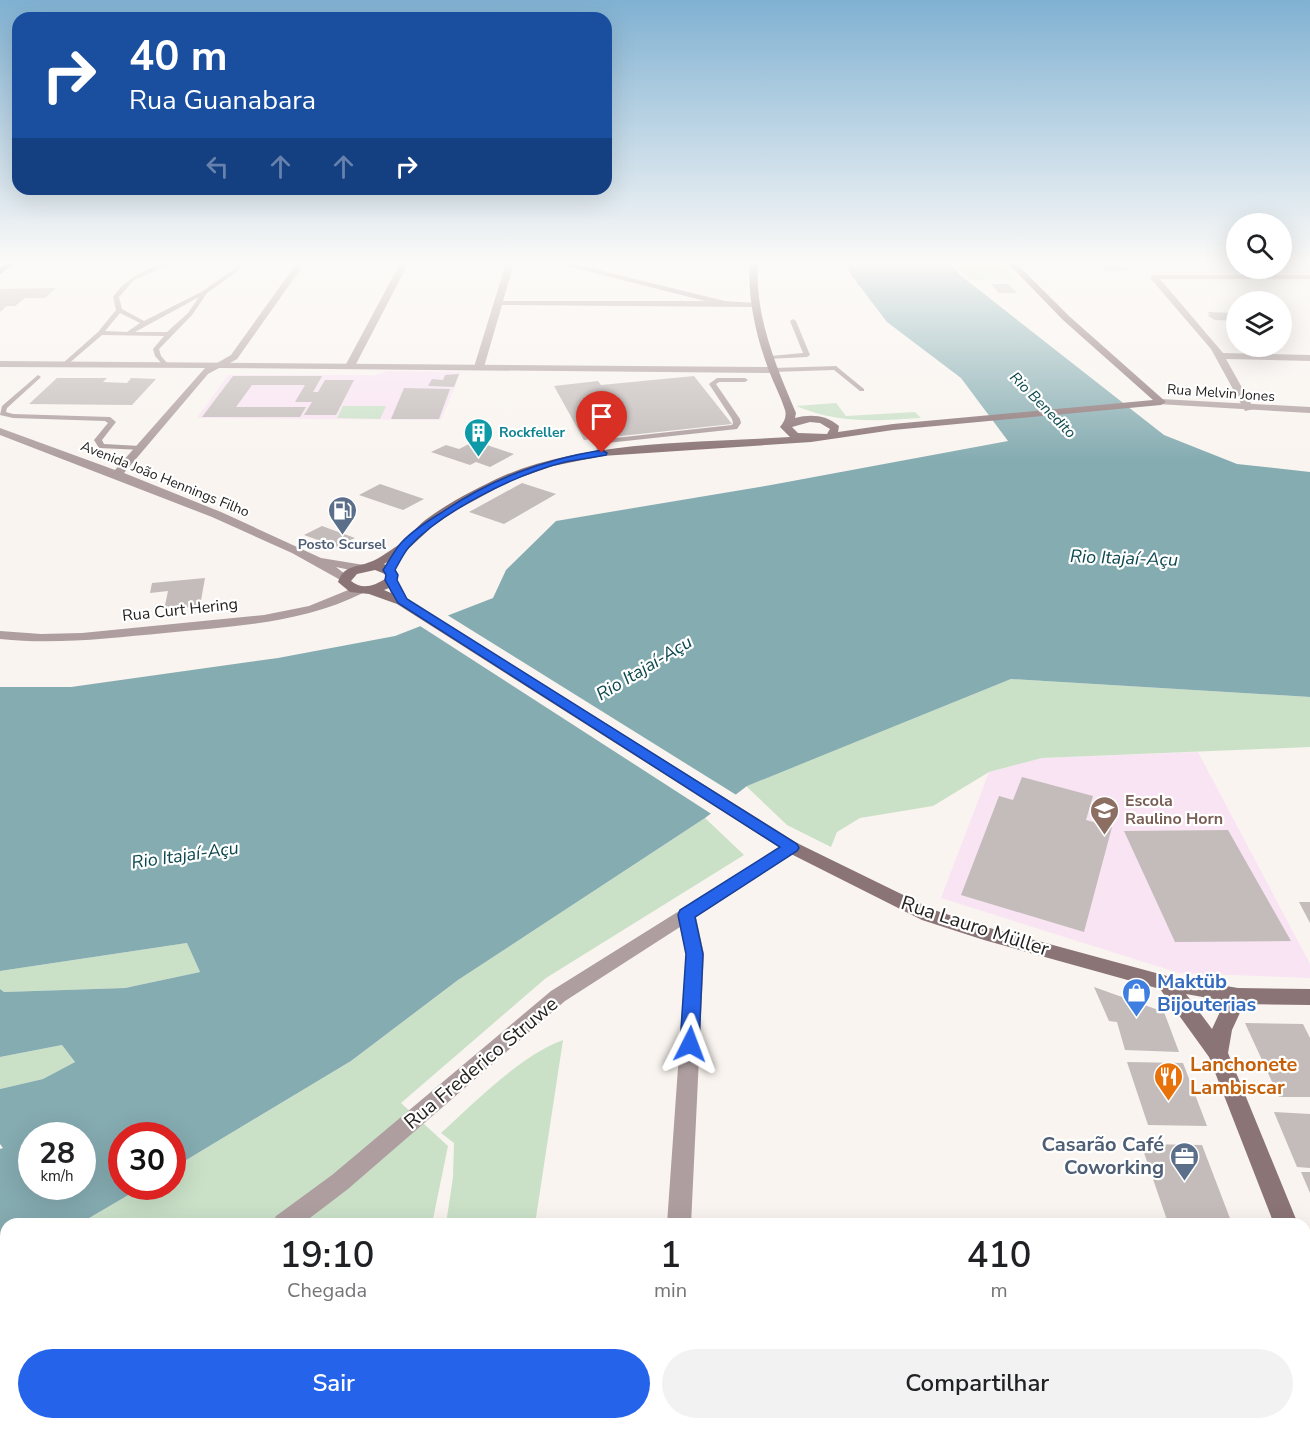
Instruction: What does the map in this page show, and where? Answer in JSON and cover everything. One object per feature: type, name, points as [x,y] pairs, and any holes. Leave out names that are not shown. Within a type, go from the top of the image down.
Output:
[{"type":"main road","points":[[762,327],[773,370],[789,408],[790,433],[811,438]]},
{"type":"main road","points":[[1076,327],[1161,402]]},
{"type":"main road","name":"Rua Melvin Jones","points":[[893,427],[1161,402]]},
{"type":"main road","points":[[789,408],[822,420],[835,428],[832,435]]},
{"type":"main road","points":[[737,443],[767,437],[801,419],[893,427]]},
{"type":"main road","points":[[403,548],[390,575],[380,587],[365,590],[346,586],[344,578],[352,570],[367,567],[403,548],[429,523],[451,509],[506,479],[550,463],[602,453],[811,438],[893,427]]},
{"type":"main road","points":[[367,567],[390,575],[407,604]]},
{"type":"main road","name":"Rua Lauro Müller","points":[[365,590],[407,604],[791,848],[928,915],[984,933],[1167,983],[1239,996],[1310,997]]},
{"type":"main road","points":[[1167,983],[1218,1053],[1284,1218]]},
{"type":"main road","points":[[1218,1053],[1220,1032],[1227,1013],[1239,996]]},
{"type":"street","points":[[118,474],[205,372],[234,357],[256,327]]},
{"type":"street","points":[[350,366],[371,327]]},
{"type":"street","points":[[479,367],[491,327]]},
{"type":"street","points":[[1196,327],[1220,356],[1249,409]]},
{"type":"street","points":[[1220,356],[1310,358]]},
{"type":"street","points":[[0,364],[773,370]]},
{"type":"street","name":"Rua Melvin Jones","points":[[1161,402],[1249,409],[1310,410]]},
{"type":"street","name":"Avenida João Hennings Filho","points":[[0,432],[118,474],[226,519],[316,560],[344,578]]},
{"type":"street","name":"Avenida João Hennings Filho","points":[[316,560],[367,567]]},
{"type":"street","name":"Rua Curt Hering","points":[[0,635],[62,638],[248,620],[310,609],[333,603],[365,590]]},
{"type":"street","name":"Rua Frederico Struwe","points":[[292,1218],[357,1167],[558,996],[791,848]]},
{"type":"street","points":[[679,1218],[695,954],[686,915]]},
{"type":"lane","points":[[64,364],[104,327]]},
{"type":"lane","points":[[129,333],[138,327]]},
{"type":"lane","points":[[165,364],[158,356],[156,349],[177,327]]},
{"type":"lane","points":[[770,358],[807,355],[795,327]]},
{"type":"lane","points":[[99,333],[169,334]]},
{"type":"lane","points":[[773,370],[836,368],[862,390]]},
{"type":"lane","points":[[38,376],[4,407],[2,412],[13,416],[107,419],[112,423],[98,440],[102,446],[140,448]]},
{"type":"lane","points":[[602,453],[599,444],[603,441],[734,427],[737,423],[736,419],[711,384],[717,381],[745,380]]},
{"type":"shaded area","points":[[387,371],[461,372],[441,420],[197,418],[228,375],[376,375]]},
{"type":"shaded area","name":"Escola Raulino Horn","points":[[1198,752],[1310,964],[1310,978],[1179,973],[941,898],[989,772],[1042,758]]},
{"type":"green space","points":[[836,403],[846,416],[915,412],[921,418],[858,420],[828,416],[796,406]]},
{"type":"green space","points":[[343,406],[386,406],[380,419],[337,418]]},
{"type":"green space","points":[[1011,679],[1310,697],[1310,747],[1042,758],[989,772],[933,806],[860,818],[837,832],[831,847],[787,825],[746,786]]},
{"type":"green space","points":[[705,818],[744,855],[546,978],[401,1103],[448,1146],[433,1218],[89,1218],[120,1200],[186,1200],[186,1160],[351,1061],[458,980]]},
{"type":"green space","points":[[187,943],[200,972],[125,988],[4,992],[0,989],[0,971]]},
{"type":"green space","points":[[563,1040],[536,1218],[447,1218],[453,1177],[454,1143],[441,1133],[514,1068],[547,1047]]},
{"type":"green space","points":[[62,1045],[75,1062],[43,1079],[0,1089],[0,1057]]},
{"type":"water","points":[[893,327],[1026,327],[1164,435],[1237,464],[1310,472],[1310,697],[1011,679],[747,786],[705,818],[458,980],[351,1061],[186,1160],[186,1122],[108,1122],[108,1200],[120,1200],[89,1218],[0,1218],[0,1149],[3,1148],[0,1144],[0,1089],[43,1079],[75,1062],[62,1045],[0,1057],[0,989],[4,992],[125,988],[200,972],[187,943],[0,971],[0,687],[71,687],[278,658],[395,636],[493,598],[506,570],[556,521],[771,485],[1008,441],[961,378]]},
{"type":"pier","points":[[444,613],[738,796],[713,815],[417,624]]},
{"type":"building","points":[[459,374],[454,387],[428,386],[432,379],[443,380],[445,375]]},
{"type":"building","points":[[233,376],[322,376],[313,392],[318,392],[325,380],[354,380],[336,415],[304,415],[312,402],[295,402],[305,385],[252,385],[236,407],[306,407],[300,417],[202,417]]},
{"type":"building","points":[[694,376],[732,424],[584,440],[554,386],[598,381],[601,385]]},
{"type":"building","points":[[57,378],[107,378],[103,382],[127,383],[131,378],[156,379],[132,405],[29,404]]},
{"type":"building","points":[[404,388],[450,389],[439,419],[391,419]]},
{"type":"building","name":"Rockfeller","points":[[475,441],[514,454],[490,467],[476,462],[470,465],[431,452],[446,445],[459,449]]},
{"type":"building","points":[[522,483],[556,494],[504,524],[469,512]]},
{"type":"building","points":[[380,484],[424,499],[403,510],[359,495]]},
{"type":"building","points":[[322,526],[355,538],[337,547],[304,535]]},
{"type":"building","points":[[205,578],[200,606],[164,610],[168,591],[150,593],[152,583]]},
{"type":"building","points":[[1022,777],[1093,796],[1086,820],[1112,827],[1084,932],[961,895],[999,796],[1013,800]]},
{"type":"building","points":[[1228,830],[1291,941],[1175,942],[1124,831]]},
{"type":"building","points":[[1299,902],[1310,902],[1310,923]]},
{"type":"building","name":"Maktüb Bijouterias","points":[[1094,987],[1164,1012],[1179,1052],[1125,1050],[1117,1022],[1109,1021]]},
{"type":"building","points":[[1245,1023],[1303,1024],[1310,1038],[1310,1097],[1279,1097]]},
{"type":"building","name":"Lanchonete Lambiscar","points":[[1127,1062],[1183,1063],[1207,1126],[1148,1125]]},
{"type":"building","points":[[1274,1112],[1310,1114],[1310,1168],[1297,1167]]},
{"type":"building","name":"Casarão Café Coworking","points":[[1141,1144],[1202,1145],[1230,1218],[1166,1218]]},
{"type":"building","points":[[1301,1172],[1310,1172],[1310,1193]]},
{"type":"place","name":"Rockfeller","points":[[478,458]]},
{"type":"place","name":"Posto Scursel","points":[[342,536]]},
{"type":"place","name":"Escola Raulino Horn","points":[[1104,836]]},
{"type":"place","name":"Maktüb Bijouterias","points":[[1136,1018]]},
{"type":"place","name":"Lanchonete Lambiscar","points":[[1169,1102]]},
{"type":"place","name":"Casarão Café Coworking","points":[[1185,1182]]},
{"type":"route","points":[[602,453],[565,459],[534,468],[471,497],[429,523],[416,534],[403,548],[389,570],[394,588],[402,601],[791,848],[686,915],[695,954],[690,1044]]},
{"type":"water label","name":"Rio Benedito","points":[[1043,405]]},
{"type":"water label","name":"Rio Itajaí-Açu","points":[[1124,558]]},
{"type":"water label","name":"Rio Itajaí-Açu","points":[[644,668]]},
{"type":"water label","name":"Rio Itajaí-Açu","points":[[185,855]]}]
